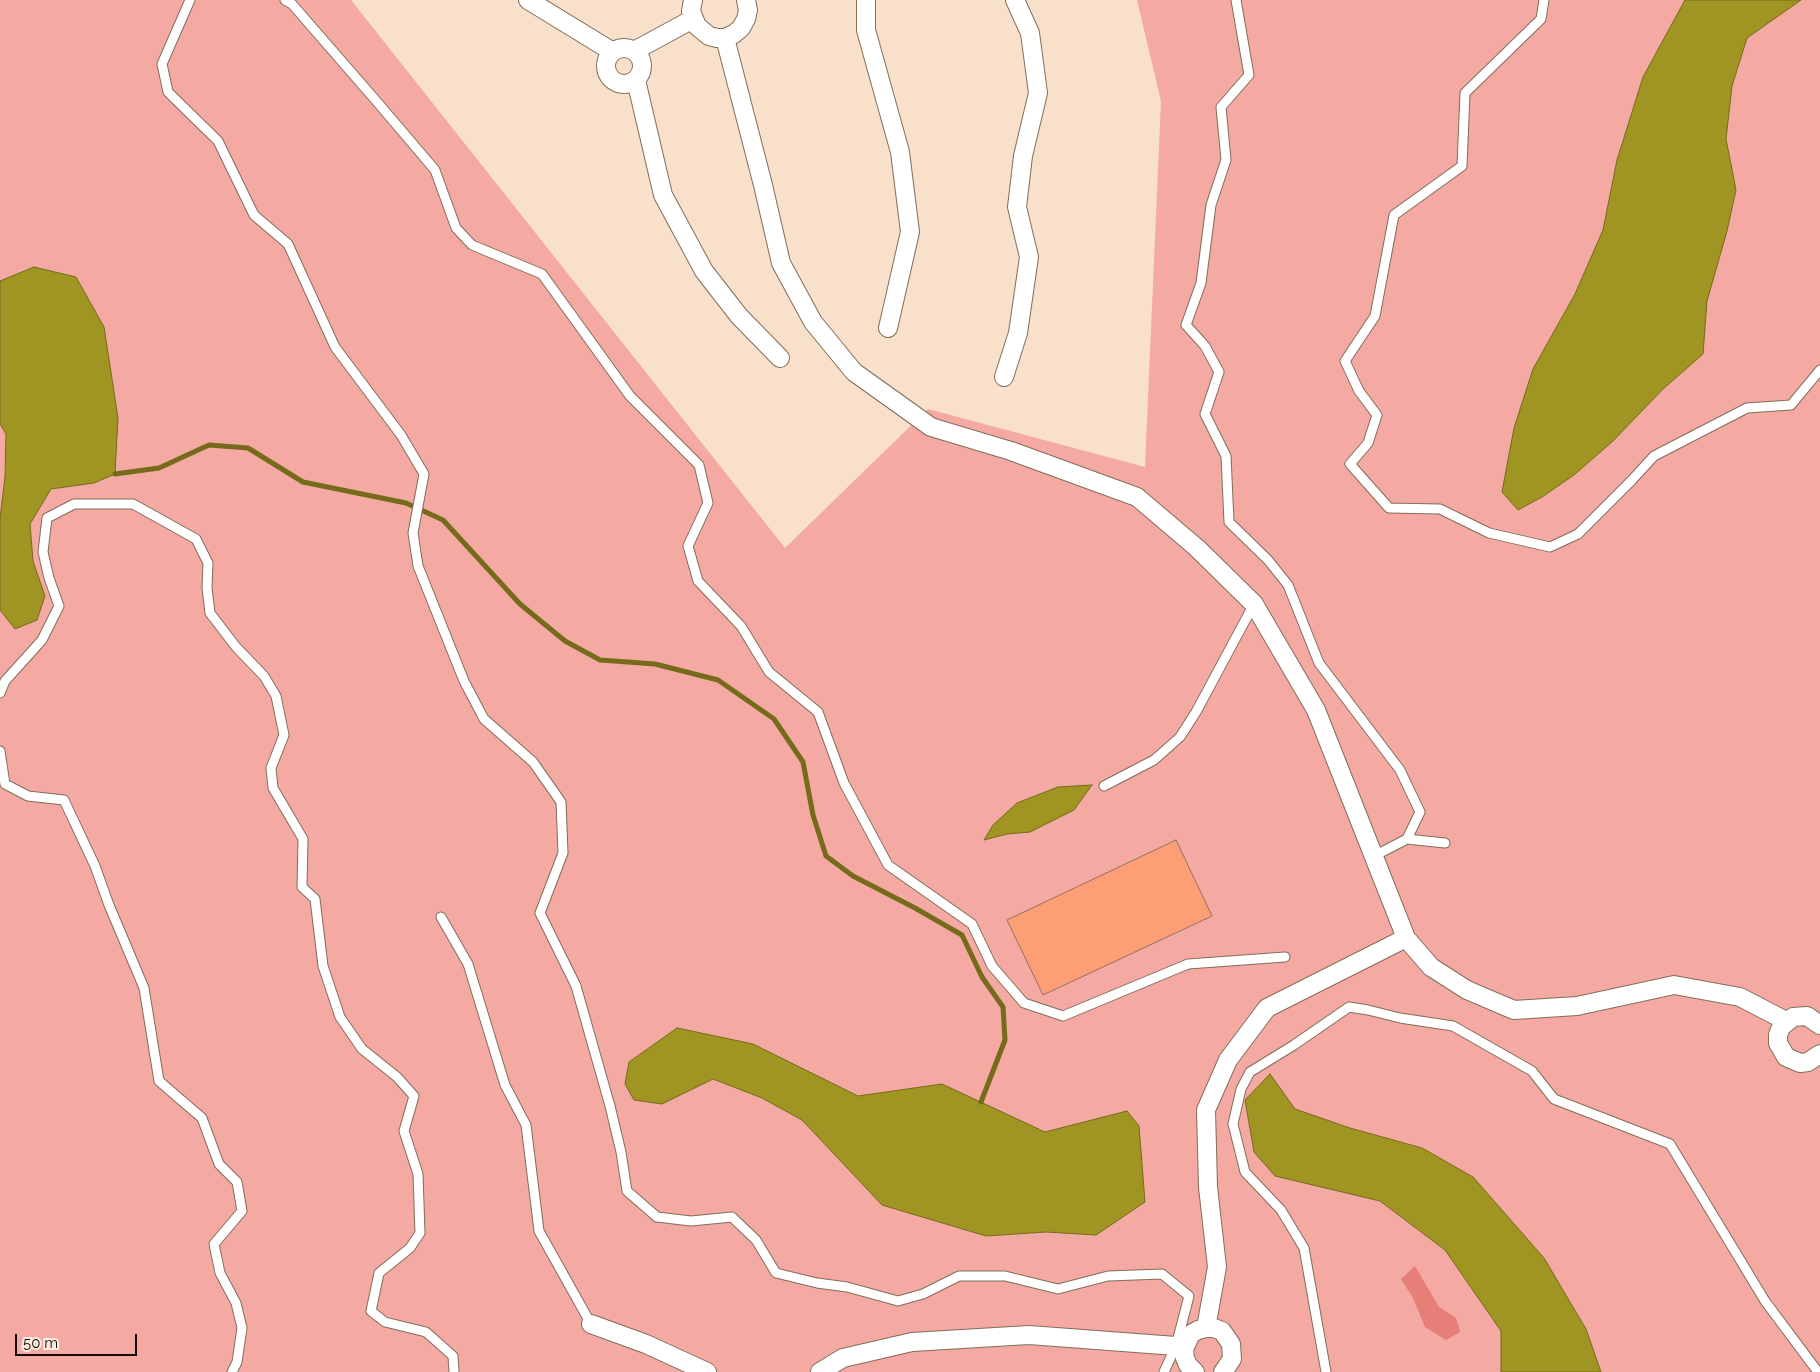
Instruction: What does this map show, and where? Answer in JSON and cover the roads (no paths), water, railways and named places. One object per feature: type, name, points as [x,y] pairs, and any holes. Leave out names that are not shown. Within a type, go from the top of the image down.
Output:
[{"type":"street","points":[[528,0],[613,52]]},
{"type":"street","points":[[693,0],[693,19],[697,26],[709,36],[725,38],[741,28],[746,19],[748,10],[746,0]]},
{"type":"street","points":[[866,0],[866,30],[900,152],[910,232],[888,328]]},
{"type":"street","points":[[1004,378],[1018,333],[1029,257],[1016,207],[1023,156],[1038,93],[1030,33],[1015,0]]},
{"type":"street","points":[[634,51],[693,19]]},
{"type":"street","points":[[725,38],[781,263],[813,322],[854,372],[930,427],[1011,451],[1137,497],[1197,548],[1254,604],[1316,710],[1406,938],[1431,967],[1467,990],[1514,1010],[1577,1006],[1674,984],[1740,997],[1786,1021]]},
{"type":"street","points":[[623,48],[634,51],[641,60],[642,65],[642,71],[636,80],[624,84],[613,80],[609,75],[607,63],[613,52],[623,48]]},
{"type":"street","points":[[636,80],[663,195],[704,271],[738,316],[780,358]]},
{"type":"street","points":[[1206,1328],[1217,1267],[1208,1187],[1206,1110],[1228,1060],[1267,1008],[1406,938]]},
{"type":"street","points":[[1820,1025],[1808,1016],[1800,1016],[1786,1021],[1778,1035],[1778,1043],[1786,1057],[1800,1063],[1808,1062],[1820,1054]]},
{"type":"street","points":[[591,1324],[646,1344],[707,1372]]},
{"type":"street","points":[[820,1372],[843,1358],[912,1342],[1029,1335],[1180,1348],[1191,1334],[1206,1328],[1222,1331],[1231,1344],[1232,1359],[1223,1372]]},
{"type":"street","points":[[1180,1348],[1188,1365],[1195,1372]]},
{"type":"lane","points":[[190,0],[162,64],[168,92],[218,141],[254,215],[288,244],[335,347],[401,436],[424,474],[412,533],[418,566],[464,681],[484,719],[533,762],[561,802],[563,854],[540,913],[576,986],[610,1106],[621,1152],[627,1191],[657,1217],[690,1221],[732,1217],[756,1240],[776,1273],[817,1283],[847,1286],[898,1301],[923,1294],[959,1276],[1005,1276],[1058,1289],[1108,1276],[1162,1274],[1189,1296],[1180,1348],[1164,1372]]},
{"type":"lane","points":[[285,0],[292,4],[435,170],[456,228],[472,245],[542,274],[630,396],[699,465],[708,502],[688,546],[698,581],[741,626],[769,672],[818,712],[844,783],[888,865],[972,924],[992,966],[1024,1003],[1064,1016],[1188,964],[1285,956]]},
{"type":"lane","points":[[1236,0],[1249,75],[1221,107],[1226,160],[1210,205],[1201,283],[1186,325],[1205,346],[1219,372],[1205,414],[1226,456],[1229,522],[1268,560],[1288,586],[1319,663],[1400,770],[1420,812],[1407,840]]},
{"type":"lane","points":[[1544,0],[1541,19],[1465,93],[1462,166],[1394,215],[1375,316],[1345,362],[1359,391],[1377,415],[1368,443],[1350,464],[1389,508],[1440,509],[1489,533],[1550,547],[1578,534],[1654,456],[1747,408],[1791,405],[1820,370]]},
{"type":"lane","points":[[0,693],[5,681],[42,640],[59,606],[49,578],[43,552],[47,518],[74,504],[134,504],[196,539],[208,563],[207,588],[210,613],[236,647],[264,676],[276,696],[284,735],[272,768],[273,788],[303,839],[302,886],[315,899],[323,966],[340,1017],[362,1049],[397,1077],[414,1096],[404,1132],[418,1174],[420,1233],[410,1248],[379,1274],[371,1311],[385,1322],[426,1332],[453,1356],[454,1372]]},
{"type":"lane","points":[[1104,786],[1154,760],[1180,737],[1196,712],[1254,604]]},
{"type":"lane","points":[[0,751],[5,784],[28,796],[64,800],[95,866],[109,905],[144,988],[158,1081],[202,1118],[219,1164],[237,1182],[242,1211],[214,1244],[220,1273],[236,1303],[242,1328],[237,1362],[232,1372]]},
{"type":"lane","points":[[1374,856],[1407,840],[1445,843]]},
{"type":"lane","points":[[441,917],[468,964],[505,1085],[526,1125],[539,1231],[591,1324]]},
{"type":"lane","points":[[1326,1372],[1304,1248],[1282,1210],[1245,1172],[1233,1124],[1241,1090],[1250,1072],[1294,1045],[1349,1007],[1400,1018],[1453,1026],[1532,1071],[1554,1099],[1670,1144],[1765,1301],[1818,1372]]},
{"type":"waterway","points":[[115,474],[159,468],[209,445],[248,448],[303,482],[406,503],[443,520],[520,604],[565,641],[600,660],[655,664],[718,680],[774,719],[803,762],[813,815],[826,856],[853,876],[962,935],[982,977],[1003,1007],[1005,1040],[981,1102]]}]
